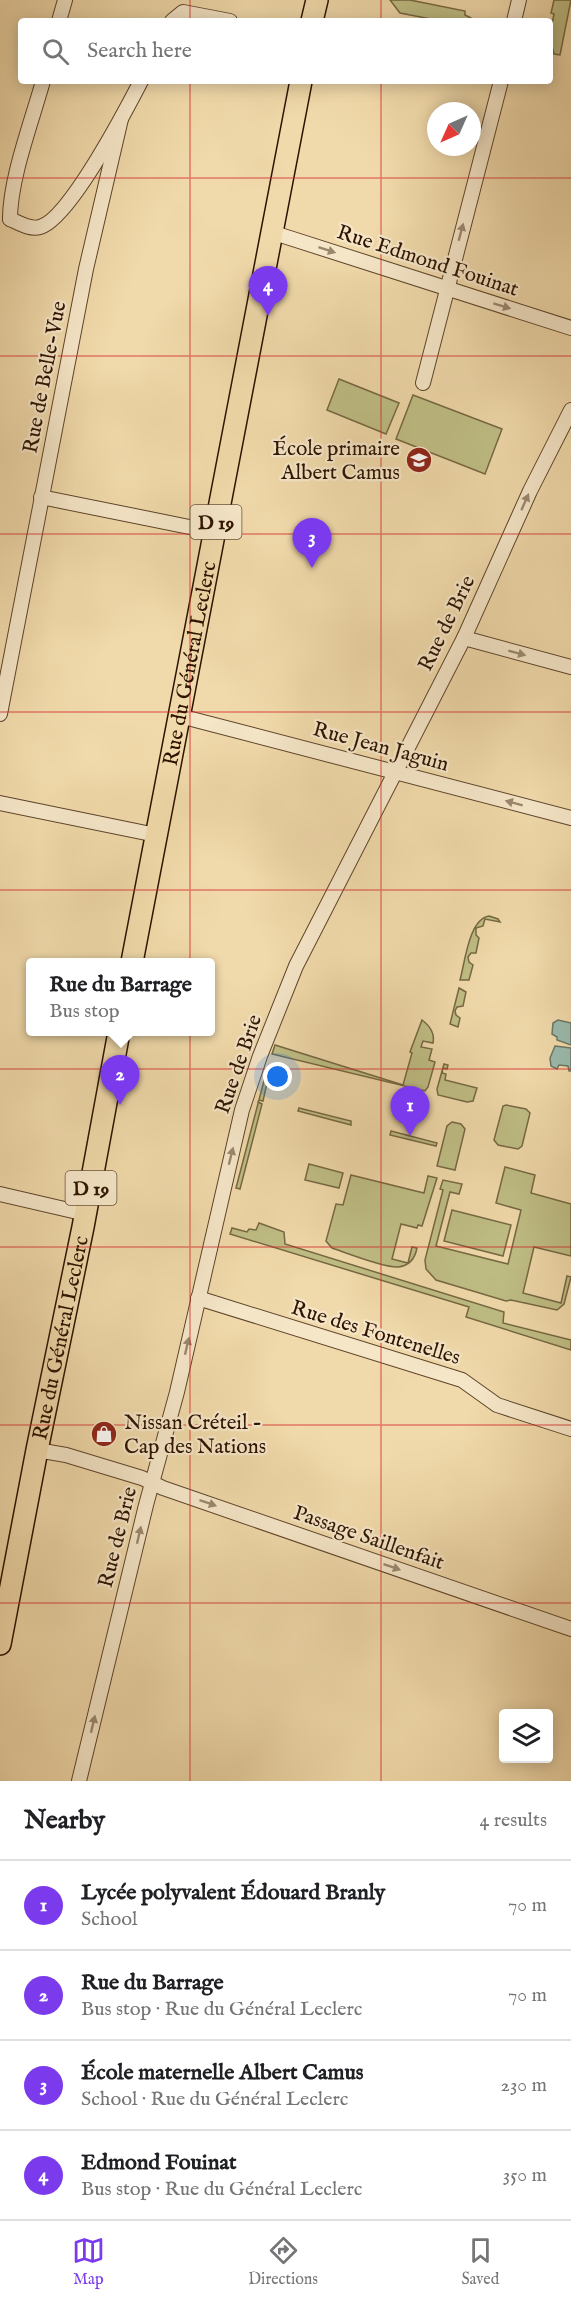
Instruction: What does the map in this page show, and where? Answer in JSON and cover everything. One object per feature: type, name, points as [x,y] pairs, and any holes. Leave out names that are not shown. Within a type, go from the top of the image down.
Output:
[{"type":"main road","points":[[313,18],[317,0]]},
{"type":"main road","name":"Rue du Général Leclerc","points":[[133,958],[299,84]]},
{"type":"main road","name":"Rue du Général Leclerc","points":[[0,1644],[37,1449],[86,1214],[118,1036]]},
{"type":"street","points":[[60,18],[65,0]]},
{"type":"street","points":[[515,18],[519,0]]},
{"type":"street","points":[[176,18],[183,12],[214,18]]},
{"type":"street","points":[[42,84],[5,224],[39,228],[52,221],[65,208],[121,119],[139,84]]},
{"type":"street","points":[[423,383],[500,84]]},
{"type":"street","name":"Rue de Belle-Vue","points":[[0,714],[86,269],[121,119]]},
{"type":"street","name":"Rue Edmond Fouinat","points":[[271,232],[571,328]]},
{"type":"street","name":"Rue de Brie","points":[[79,1781],[177,1392],[242,1110],[260,1056],[296,966],[376,814],[464,638],[530,490],[571,410]]},
{"type":"street","points":[[41,497],[214,532]]},
{"type":"street","points":[[464,638],[571,667]]},
{"type":"street","name":"Rue Jean Jaguin","points":[[180,716],[571,819]]},
{"type":"street","points":[[0,803],[156,835]]},
{"type":"street","points":[[0,1194],[86,1214]]},
{"type":"street","name":"Rue des Fontenelles","points":[[198,1298],[462,1380],[497,1406],[571,1429]]},
{"type":"street","name":"Passage Saillenfait","points":[[37,1449],[131,1474],[152,1484],[571,1629]]},
{"type":"shaded area","points":[[390,0],[410,0],[465,11],[465,15],[471,18],[426,18],[400,13]]},
{"type":"shaded area","points":[[554,0],[571,0],[560,55],[554,54],[553,50],[554,14],[551,13]]},
{"type":"shaded area","points":[[339,379],[399,403],[386,434],[327,410]]},
{"type":"shaded area","points":[[413,395],[502,429],[485,474],[396,439]]},
{"type":"shaded area","points":[[489,916],[500,922],[485,919],[483,926],[476,928],[476,935],[479,938],[476,953],[471,953],[468,957],[469,962],[473,965],[469,980],[460,980],[472,933],[482,919]]},
{"type":"shaded area","points":[[459,988],[466,992],[463,1006],[457,1007],[455,1011],[460,1018],[458,1027],[450,1024]]},
{"type":"shaded area","points":[[422,1020],[431,1030],[433,1043],[423,1041],[421,1047],[432,1049],[429,1060],[435,1062],[425,1091],[272,1054],[275,1045],[403,1085],[412,1053],[410,1052]]},
{"type":"shaded area","points":[[558,1020],[571,1023],[571,1045],[557,1040],[557,1037],[552,1034],[553,1023]]},
{"type":"shaded area","points":[[555,1046],[571,1048],[571,1071],[568,1066],[559,1065],[557,1069],[551,1066],[550,1058]]},
{"type":"shaded area","points":[[444,1064],[448,1065],[447,1069],[443,1068],[442,1073],[446,1074],[445,1080],[477,1088],[473,1101],[467,1102],[438,1095],[437,1089]]},
{"type":"shaded area","points":[[266,1073],[269,1074],[263,1101],[259,1100]]},
{"type":"shaded area","points":[[258,1102],[262,1104],[240,1189],[236,1188]]},
{"type":"shaded area","points":[[503,1106],[526,1109],[530,1113],[522,1146],[518,1149],[498,1145],[494,1140]]},
{"type":"shaded area","points":[[299,1108],[351,1121],[351,1125],[298,1111]]},
{"type":"shaded area","points":[[452,1122],[461,1124],[465,1129],[455,1170],[437,1166],[447,1126]]},
{"type":"shaded area","points":[[391,1131],[437,1143],[436,1146],[390,1135]]},
{"type":"shaded area","points":[[309,1164],[343,1173],[339,1188],[305,1180]]},
{"type":"shaded area","points":[[505,1167],[535,1175],[531,1193],[571,1204],[571,1256],[534,1247],[523,1293],[561,1303],[567,1276],[571,1277],[564,1304],[557,1310],[511,1300],[506,1301],[436,1280],[426,1269],[425,1260],[443,1190],[440,1189],[443,1180],[462,1184],[459,1194],[450,1192],[436,1246],[508,1264],[521,1210],[496,1203]]},
{"type":"shaded area","points":[[351,1175],[424,1193],[428,1176],[437,1178],[422,1226],[418,1225],[417,1228],[401,1224],[392,1259],[408,1263],[402,1266],[392,1267],[375,1263],[332,1248],[326,1241],[336,1204],[343,1205]]},
{"type":"shaded area","points":[[452,1210],[511,1225],[503,1256],[444,1241]]},
{"type":"shaded area","points":[[259,1223],[284,1232],[285,1244],[504,1312],[503,1323],[571,1340],[571,1350],[466,1317],[469,1307],[230,1234],[232,1228],[247,1232],[249,1229],[256,1230]]},
{"type":"shaded area","points":[[412,1247],[417,1248],[415,1255],[408,1263]]},
{"type":"place","name":"Edmond Fouinat","points":[[268,316]]},
{"type":"place","name":"École primaire Albert Camus","points":[[419,460]]},
{"type":"place","name":"École maternelle Albert Camus","points":[[312,568]]},
{"type":"place","name":"Rue du Barrage","points":[[120,1105]]},
{"type":"place","name":"Lycée polyvalent Édouard Branly","points":[[410,1136]]},
{"type":"place","name":"Nissan Créteil - Cap des Nations","points":[[104,1434]]}]
